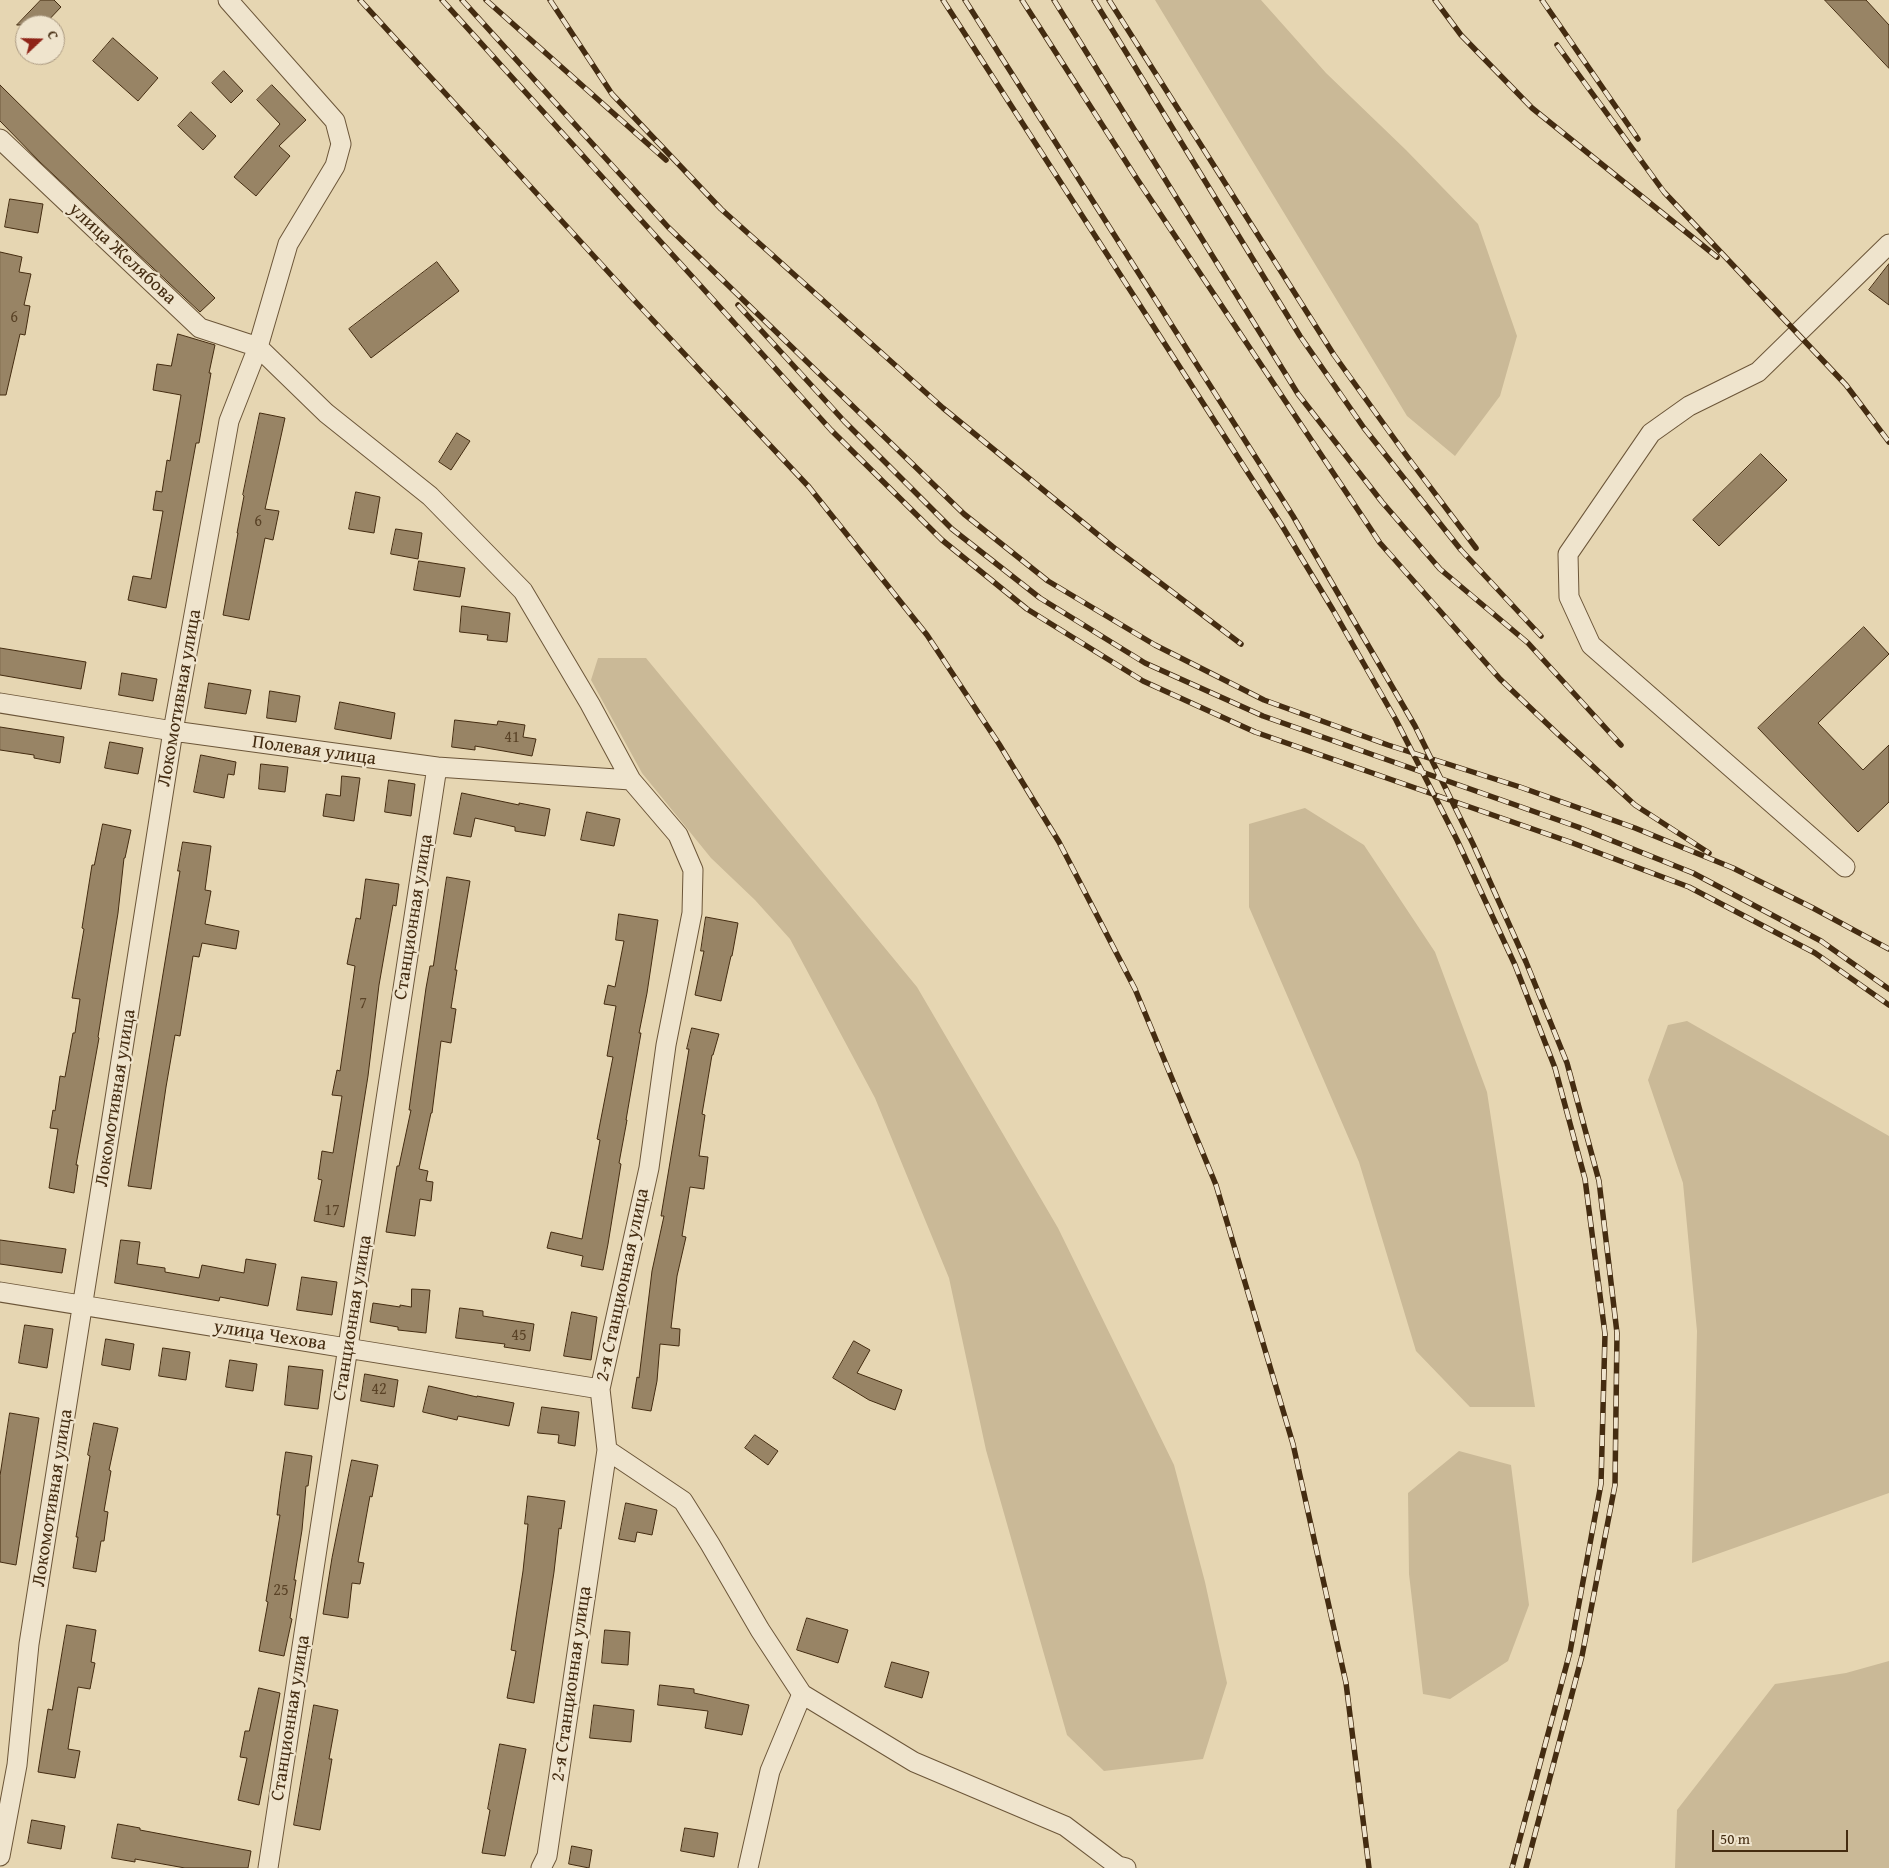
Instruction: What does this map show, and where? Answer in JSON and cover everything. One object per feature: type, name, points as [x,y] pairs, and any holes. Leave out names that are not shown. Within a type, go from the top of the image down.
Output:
[{"type":"street","name":"Локомотивная улица","points":[[0,1856],[18,1765],[29,1644],[173,731],[229,421],[258,347],[288,244],[335,166],[341,144],[335,121],[228,0]]},
{"type":"street","name":"улица Желябова","points":[[0,138],[200,328],[258,347]]},
{"type":"street","points":[[1845,867],[1591,645],[1569,597],[1568,554],[1650,433],[1689,406],[1758,372],[1889,244]]},
{"type":"street","name":"2-я Станционная улица","points":[[258,347],[326,413],[430,496],[523,591],[590,704],[631,780],[678,835],[693,870],[692,913],[666,1046],[649,1168],[600,1389],[607,1450],[547,1856],[541,1868]]},
{"type":"street","name":"Полевая улица","points":[[0,703],[173,731],[437,767],[631,780]]},
{"type":"street","name":"Станционная улица","points":[[268,1868],[437,767]]},
{"type":"street","name":"улица Чехова","points":[[0,1292],[600,1389]]},
{"type":"street","points":[[607,1450],[683,1502],[760,1630],[802,1694],[914,1762],[1065,1826],[1118,1866],[1126,1868]]},
{"type":"street","points":[[748,1868],[770,1771],[802,1694]]},
{"type":"shaded area","points":[[1155,0],[1261,0],[1326,73],[1406,150],[1478,224],[1517,336],[1500,396],[1455,456],[1407,416]]},
{"type":"shaded area","points":[[598,658],[646,658],[917,987],[1058,1228],[1174,1465],[1205,1582],[1227,1683],[1203,1759],[1104,1771],[1067,1735],[986,1450],[949,1278],[875,1098],[790,939],[755,900],[711,858],[642,773],[591,680]]},
{"type":"shaded area","points":[[1305,808],[1364,845],[1435,952],[1487,1092],[1535,1407],[1470,1407],[1416,1351],[1359,1162],[1249,907],[1249,824]]},
{"type":"shaded area","points":[[1687,1021],[1889,1136],[1889,1493],[1692,1563],[1697,1331],[1683,1183],[1648,1080],[1668,1025]]},
{"type":"shaded area","points":[[1459,1451],[1511,1465],[1529,1605],[1508,1661],[1450,1699],[1423,1694],[1409,1574],[1408,1493]]},
{"type":"shaded area","points":[[1889,1661],[1889,1868],[1675,1868],[1677,1810],[1775,1684],[1846,1673]]},
{"type":"building","points":[[41,0],[54,0],[61,7],[53,15],[27,15]]},
{"type":"building","points":[[1825,0],[1866,0],[1889,25],[1889,68]]},
{"type":"building","points":[[113,38],[158,78],[138,101],[93,61]]},
{"type":"building","points":[[224,71],[243,91],[231,103],[212,83]]},
{"type":"building","points":[[0,85],[215,298],[200,312],[40,162],[0,121]]},
{"type":"building","points":[[272,85],[306,120],[279,146],[290,156],[256,196],[234,177],[280,124],[257,100]]},
{"type":"building","points":[[191,112],[216,136],[203,150],[178,126]]},
{"type":"building","points":[[10,199],[43,204],[38,233],[5,227]]},
{"type":"building","points":[[0,252],[22,257],[19,272],[31,274],[24,305],[30,306],[25,335],[20,334],[6,395],[0,395]]},
{"type":"building","points":[[437,262],[459,291],[371,358],[349,329]]},
{"type":"building","points":[[1889,264],[1889,305],[1869,290]]},
{"type":"building","points":[[178,334],[215,345],[199,443],[196,443],[166,608],[128,600],[133,576],[151,579],[163,511],[153,510],[156,491],[162,492],[167,460],[170,461],[181,395],[153,390],[157,364],[171,366]]},
{"type":"building","points":[[260,413],[285,418],[265,509],[279,511],[273,540],[265,538],[249,620],[223,615],[243,495]]},
{"type":"building","points":[[457,433],[470,441],[451,470],[439,462]]},
{"type":"building","points":[[1761,454],[1787,480],[1719,546],[1693,520]]},
{"type":"building","points":[[356,492],[380,497],[374,533],[349,529]]},
{"type":"building","points":[[396,529],[422,533],[418,559],[391,554]]},
{"type":"building","points":[[419,561],[465,568],[460,597],[414,590]]},
{"type":"building","points":[[462,606],[510,613],[507,642],[487,640],[488,635],[460,632]]},
{"type":"building","points":[[1864,627],[1889,654],[1818,723],[1863,770],[1889,745],[1889,802],[1858,832],[1758,728]]},
{"type":"building","points":[[0,648],[86,662],[81,689],[0,675]]},
{"type":"building","points":[[122,673],[157,679],[153,701],[119,695]]},
{"type":"building","points":[[209,683],[251,690],[246,714],[205,708]]},
{"type":"building","points":[[270,691],[300,696],[296,722],[267,718]]},
{"type":"building","points":[[340,702],[395,713],[391,739],[335,729]]},
{"type":"building","points":[[455,720],[497,725],[498,721],[525,725],[523,737],[536,739],[532,756],[475,746],[475,750],[452,747]]},
{"type":"building","points":[[0,727],[64,737],[60,763],[34,758],[34,755],[0,750]]},
{"type":"building","points":[[110,742],[143,748],[138,774],[105,768]]},
{"type":"building","points":[[201,755],[236,762],[234,775],[228,774],[224,798],[194,792]]},
{"type":"building","points":[[261,764],[288,767],[285,792],[259,789]]},
{"type":"building","points":[[342,776],[360,778],[354,821],[323,816],[326,794],[340,796]]},
{"type":"building","points":[[389,780],[415,784],[411,816],[385,812]]},
{"type":"building","points":[[462,793],[519,805],[519,803],[550,809],[545,836],[515,831],[515,827],[475,818],[471,837],[454,834]]},
{"type":"building","points":[[587,812],[620,819],[614,846],[581,840]]},
{"type":"building","points":[[103,824],[131,830],[124,858],[118,913],[99,1038],[76,1165],[78,1165],[74,1193],[49,1188],[58,1129],[50,1128],[53,1110],[55,1111],[60,1076],[65,1077],[73,1033],[75,1033],[80,999],[72,998],[84,929],[82,928],[92,865],[94,865]]},
{"type":"building","points":[[183,842],[211,846],[205,890],[211,891],[205,924],[239,931],[236,949],[202,943],[199,957],[193,956],[180,1036],[175,1035],[151,1189],[128,1186],[180,871],[178,871]]},
{"type":"building","points":[[447,877],[470,881],[455,970],[457,970],[451,1008],[456,1009],[451,1043],[441,1041],[432,1113],[419,1169],[428,1171],[426,1181],[433,1182],[431,1201],[420,1199],[415,1236],[386,1232],[397,1166],[399,1166],[411,1110],[409,1110],[426,988],[430,966],[433,966]]},
{"type":"building","points":[[366,879],[399,884],[396,906],[393,905],[379,985],[368,1076],[344,1227],[314,1221],[322,1180],[318,1179],[322,1151],[333,1153],[342,1096],[332,1095],[337,1070],[340,1071],[355,966],[347,964],[356,918],[360,919]]},
{"type":"building","points":[[619,914],[658,920],[603,1270],[581,1266],[583,1256],[547,1248],[551,1232],[582,1239],[600,1140],[597,1139],[613,1057],[607,1056],[616,1006],[604,1004],[608,985],[615,987],[624,941],[616,940]]},
{"type":"building","points":[[706,917],[738,923],[721,1001],[695,995],[704,951],[701,951]]},
{"type":"building","points":[[692,1028],[719,1034],[712,1055],[702,1114],[705,1115],[699,1156],[708,1157],[704,1189],[690,1187],[682,1236],[686,1237],[677,1276],[671,1328],[680,1329],[679,1346],[660,1344],[657,1381],[651,1411],[632,1408],[637,1377],[639,1378],[652,1271],[664,1216],[661,1216],[689,1049],[687,1049]]},
{"type":"building","points":[[0,1240],[66,1249],[62,1273],[0,1264]]},
{"type":"building","points":[[121,1240],[140,1242],[137,1264],[165,1268],[165,1272],[199,1278],[202,1265],[244,1273],[246,1259],[276,1264],[268,1306],[220,1297],[219,1301],[115,1283]]},
{"type":"building","points":[[302,1277],[337,1282],[332,1315],[297,1310]]},
{"type":"building","points":[[412,1289],[430,1290],[426,1333],[398,1330],[398,1327],[370,1322],[373,1303],[411,1307]]},
{"type":"building","points":[[460,1308],[483,1311],[483,1316],[534,1324],[530,1351],[504,1347],[505,1344],[456,1338]]},
{"type":"building","points":[[572,1312],[597,1317],[591,1360],[564,1356]]},
{"type":"building","points":[[25,1325],[53,1329],[47,1368],[19,1363]]},
{"type":"building","points":[[106,1339],[134,1344],[130,1370],[102,1365]]},
{"type":"building","points":[[854,1341],[870,1350],[857,1373],[902,1390],[895,1410],[869,1400],[833,1378]]},
{"type":"building","points":[[163,1348],[190,1352],[186,1380],[159,1376]]},
{"type":"building","points":[[230,1360],[257,1364],[253,1391],[226,1387]]},
{"type":"building","points":[[289,1366],[323,1370],[318,1409],[285,1405]]},
{"type":"building","points":[[365,1374],[398,1380],[394,1407],[361,1401]]},
{"type":"building","points":[[429,1386],[514,1403],[509,1426],[458,1416],[457,1420],[423,1412]]},
{"type":"building","points":[[542,1407],[579,1412],[575,1446],[558,1443],[559,1435],[538,1433]]},
{"type":"building","points":[[10,1413],[39,1418],[16,1565],[0,1562],[0,1476]]},
{"type":"building","points":[[94,1423],[118,1428],[109,1470],[111,1471],[104,1511],[108,1512],[104,1541],[101,1541],[96,1572],[73,1568]]},
{"type":"building","points":[[755,1435],[778,1451],[768,1465],[745,1448]]},
{"type":"building","points":[[286,1452],[312,1456],[308,1486],[306,1486],[302,1530],[294,1580],[296,1580],[290,1618],[292,1619],[284,1656],[259,1651],[280,1515],[277,1515]]},
{"type":"building","points":[[352,1460],[378,1465],[372,1497],[370,1496],[358,1562],[364,1563],[360,1584],[352,1583],[348,1618],[323,1614],[332,1558]]},
{"type":"building","points":[[528,1496],[565,1501],[561,1529],[559,1528],[534,1703],[507,1698],[516,1651],[511,1650],[523,1571],[528,1524],[525,1524]]},
{"type":"building","points":[[626,1503],[657,1510],[652,1535],[637,1532],[635,1542],[619,1539]]},
{"type":"building","points":[[807,1618],[848,1630],[838,1663],[797,1650]]},
{"type":"building","points":[[67,1625],[96,1630],[91,1662],[95,1663],[90,1689],[78,1687],[68,1749],[80,1751],[75,1778],[38,1772],[48,1709],[52,1710]]},
{"type":"building","points":[[605,1630],[630,1632],[628,1665],[602,1663]]},
{"type":"building","points":[[892,1662],[929,1672],[922,1698],[885,1687]]},
{"type":"building","points":[[660,1685],[694,1689],[694,1693],[749,1705],[742,1735],[705,1728],[708,1711],[658,1705]]},
{"type":"building","points":[[259,1688],[280,1693],[259,1805],[238,1800],[247,1758],[240,1757],[245,1731],[249,1731]]},
{"type":"building","points":[[314,1705],[338,1710],[329,1759],[332,1759],[320,1830],[294,1825]]},
{"type":"building","points":[[594,1705],[634,1710],[631,1742],[590,1738]]},
{"type":"building","points":[[500,1744],[526,1749],[505,1856],[482,1853]]},
{"type":"building","points":[[32,1820],[65,1826],[61,1849],[28,1843]]},
{"type":"building","points":[[118,1824],[140,1828],[140,1830],[251,1851],[248,1868],[185,1868],[135,1859],[135,1862],[112,1858]]},
{"type":"building","points":[[685,1828],[718,1833],[714,1857],[681,1851]]},
{"type":"building","points":[[572,1846],[592,1850],[589,1868],[569,1864]]},
{"type":"railway","points":[[360,0],[633,299],[809,487],[927,635],[999,744],[1059,842],[1135,989],[1216,1185],[1293,1444],[1346,1683],[1369,1868]]},
{"type":"railway","points":[[442,0],[831,430],[942,540],[1027,609],[1143,681],[1255,732],[1570,842],[1689,887],[1815,953],[1889,1005]]},
{"type":"railway","points":[[462,0],[668,227],[964,514],[1048,581],[1155,645],[1264,700],[1388,745],[1520,787],[1635,828],[1733,868],[1889,949]]},
{"type":"railway","points":[[486,0],[666,160]]},
{"type":"railway","points":[[550,0],[612,94],[721,209],[943,408],[1113,547],[1241,644]]},
{"type":"railway","points":[[943,0],[1281,524],[1333,610],[1396,720],[1457,840],[1515,965],[1555,1068],[1585,1179],[1605,1334],[1601,1484],[1570,1652],[1512,1868]]},
{"type":"railway","points":[[965,0],[1293,516],[1415,726],[1473,844],[1526,962],[1567,1063],[1599,1181],[1617,1333],[1615,1485],[1582,1656],[1526,1868]]},
{"type":"railway","points":[[1022,0],[1137,179],[1380,543],[1500,679],[1560,736],[1635,805],[1709,853]]},
{"type":"railway","points":[[1054,0],[1298,394],[1382,502],[1440,569],[1528,643],[1621,745]]},
{"type":"railway","points":[[1094,0],[1300,336],[1364,428],[1461,550],[1541,636]]},
{"type":"railway","points":[[1109,0],[1334,355],[1476,548]]},
{"type":"railway","points":[[1435,0],[1461,35],[1532,108],[1717,257]]},
{"type":"railway","points":[[1542,0],[1638,139]]},
{"type":"railway","points":[[1557,45],[1664,192],[1846,385],[1889,442]]},
{"type":"railway","points":[[738,305],[844,421],[952,529],[1040,598],[1145,663],[1263,716],[1578,827],[1693,873],[1821,941],[1889,989]]}]
